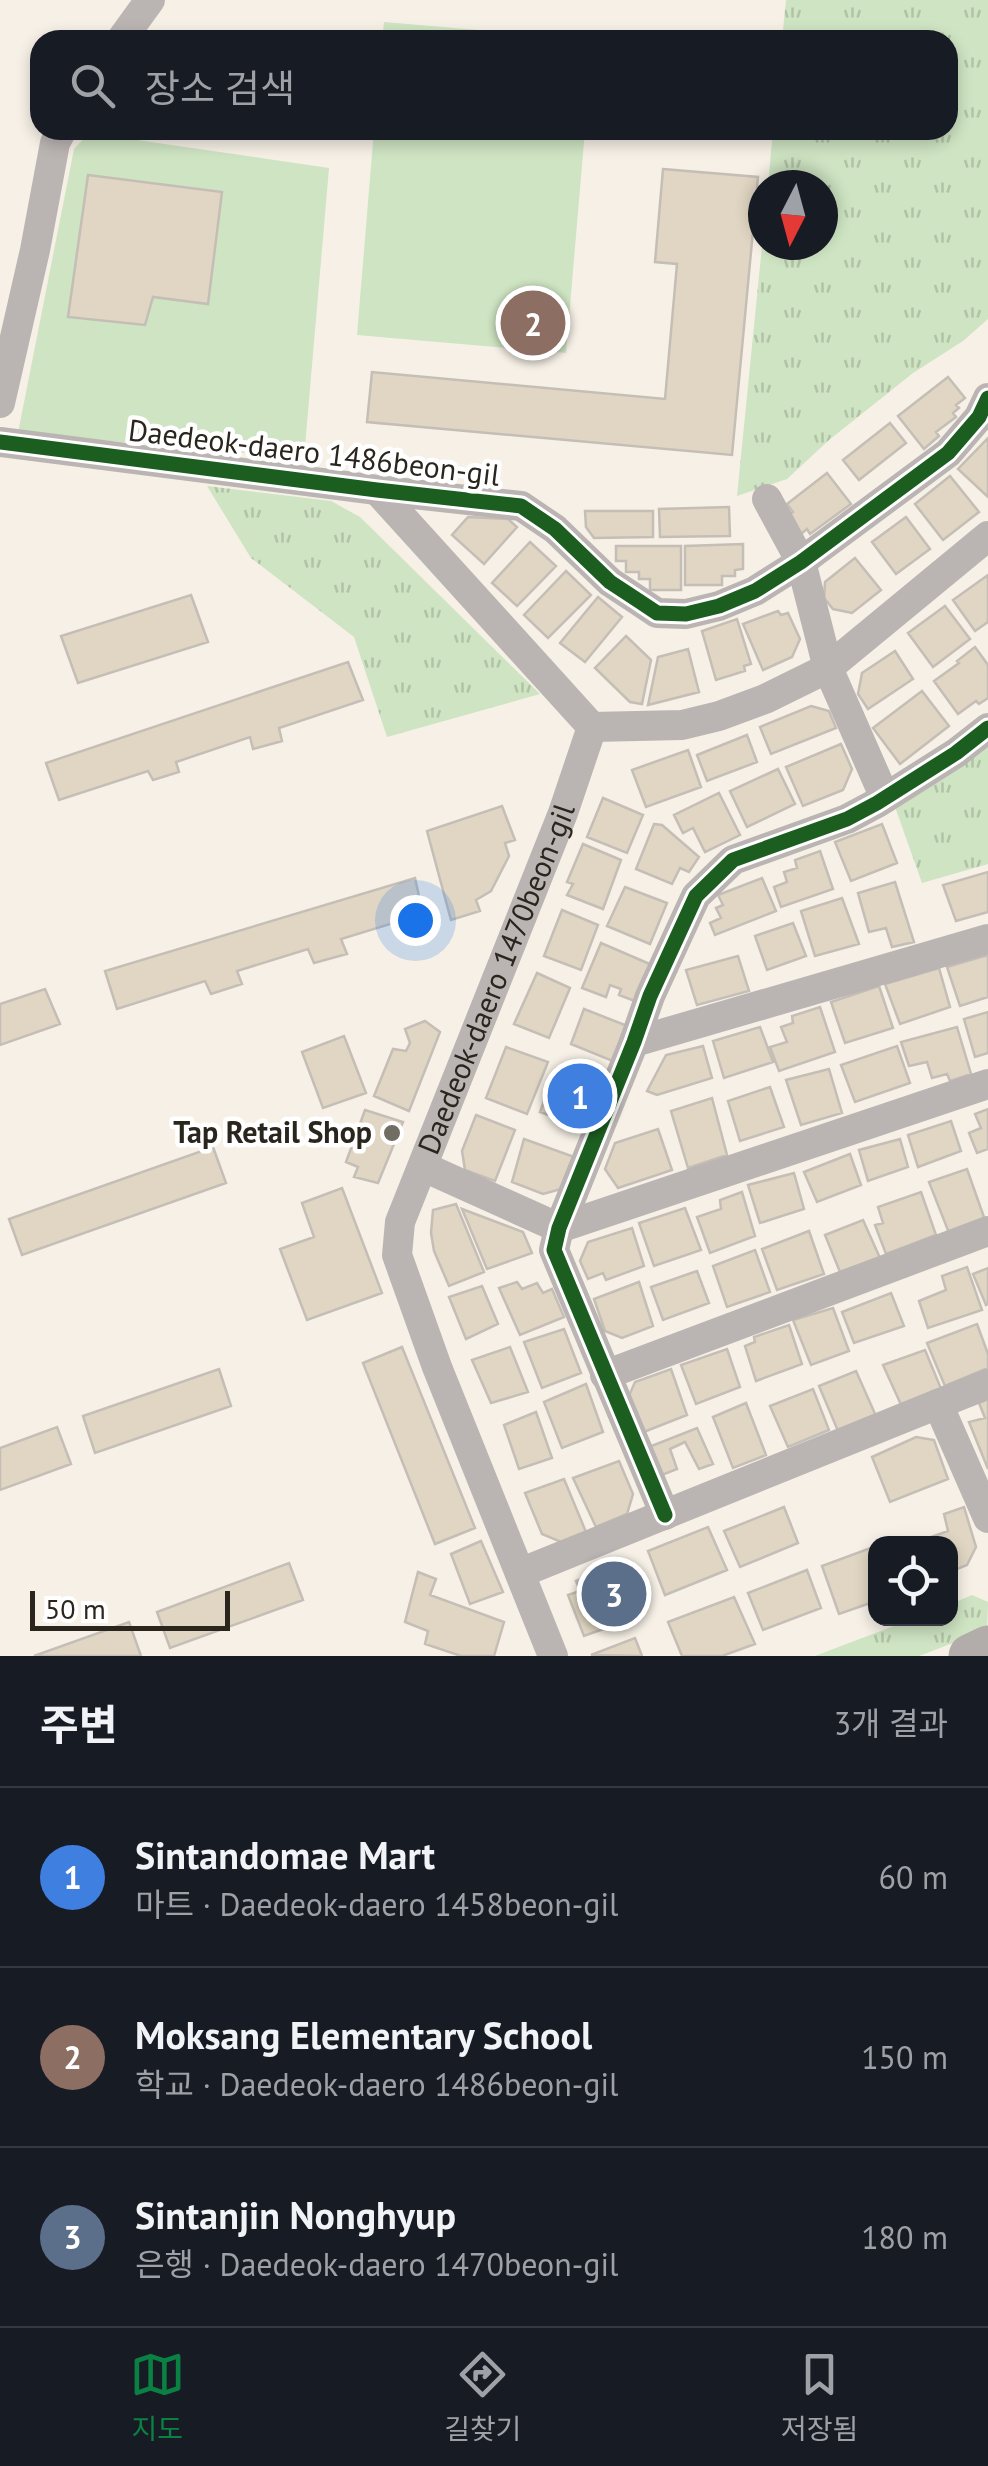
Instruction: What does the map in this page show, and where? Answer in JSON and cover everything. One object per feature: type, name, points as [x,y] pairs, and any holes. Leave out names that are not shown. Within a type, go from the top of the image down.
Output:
[{"type":"main road","points":[[971,1656],[988,1648]]},
{"type":"street","points":[[128,30],[150,0]]},
{"type":"street","points":[[0,403],[56,140]]},
{"type":"street","name":"Daedeok-daero 1486beon-gil","points":[[0,442],[521,506],[556,529],[610,582],[657,613],[686,614],[755,591],[801,562],[948,453],[979,417],[988,398]]},
{"type":"street","points":[[377,490],[592,727],[682,724],[718,716],[766,698],[828,668],[988,536]]},
{"type":"street","points":[[767,499],[801,562],[828,668],[885,798]]},
{"type":"street","name":"Daedeok-daero 1470beon-gil","points":[[552,1656],[437,1368],[398,1255],[400,1222],[563,813],[592,727]]},
{"type":"street","points":[[665,1514],[554,1250],[559,1228],[650,996],[696,896],[733,860],[847,819],[956,753],[988,728]]},
{"type":"street","points":[[634,1042],[988,939]]},
{"type":"street","points":[[424,1167],[559,1228],[988,1084]]},
{"type":"street","points":[[604,1375],[988,1232]]},
{"type":"street","points":[[520,1573],[988,1384]]},
{"type":"street","points":[[938,1404],[988,1518]]},
{"type":"green space","points":[[786,0],[988,0],[988,319],[963,341],[913,373],[787,479],[737,496],[761,260],[838,260],[838,170],[769,170],[772,140],[958,140],[958,30],[783,30]]},
{"type":"green space","points":[[384,22],[477,30],[383,30]]},
{"type":"green space","points":[[82,140],[137,140],[329,168],[304,458],[18,433],[74,149]]},
{"type":"green space","points":[[373,140],[584,140],[566,353],[357,335]]},
{"type":"green space","points":[[207,486],[331,501],[360,517],[540,694],[387,737],[354,637],[251,558]]},
{"type":"green space","points":[[988,746],[988,864],[922,883],[895,807]]},
{"type":"green space","points":[[972,1595],[988,1602],[987,1630],[919,1656],[815,1656],[894,1626],[958,1626],[958,1601]]},
{"type":"building","points":[[663,169],[748,176],[750,260],[732,455],[367,422],[372,372],[665,399],[677,264],[655,262]]},
{"type":"building","points":[[88,175],[222,192],[208,304],[153,297],[145,325],[68,317]]},
{"type":"building","points":[[948,377],[965,398],[956,405],[956,417],[936,432],[939,436],[924,449],[898,416]]},
{"type":"building","points":[[890,423],[906,443],[859,480],[843,460]]},
{"type":"building","points":[[988,438],[988,497],[958,469]]},
{"type":"building","points":[[827,473],[851,504],[810,534],[807,529],[801,534],[787,516],[793,512],[787,504]]},
{"type":"building","points":[[950,476],[979,512],[943,540],[915,504]]},
{"type":"building","points":[[729,507],[730,536],[660,537],[659,509]]},
{"type":"building","points":[[585,511],[653,511],[653,537],[594,538],[586,527]]},
{"type":"building","points":[[468,517],[508,519],[517,527],[484,564],[452,535]]},
{"type":"building","points":[[906,517],[930,549],[896,574],[872,542]]},
{"type":"building","points":[[530,542],[556,566],[517,606],[492,583]]},
{"type":"building","points":[[743,544],[743,569],[735,570],[735,576],[722,576],[722,585],[685,585],[685,546]]},
{"type":"building","points":[[616,546],[681,546],[681,590],[650,590],[650,579],[639,579],[639,572],[626,572],[626,561],[616,561]]},
{"type":"building","points":[[855,558],[881,590],[852,613],[833,609],[824,598],[825,582]]},
{"type":"building","points":[[566,571],[591,595],[548,638],[524,615]]},
{"type":"building","points":[[988,575],[988,622],[975,631],[953,600]]},
{"type":"building","points":[[191,595],[208,642],[78,683],[61,636]]},
{"type":"building","points":[[598,597],[622,617],[585,662],[560,643]]},
{"type":"building","points":[[945,606],[970,639],[933,667],[908,633]]},
{"type":"building","points":[[778,611],[781,615],[788,613],[800,639],[792,657],[763,670],[743,624]]},
{"type":"building","points":[[737,619],[751,664],[744,666],[745,671],[716,680],[702,631]]},
{"type":"building","points":[[626,636],[651,660],[642,704],[630,702],[595,668]]},
{"type":"building","points":[[975,647],[988,665],[988,698],[958,714],[934,681]]},
{"type":"building","points":[[688,649],[699,692],[648,705],[658,657]]},
{"type":"building","points":[[895,651],[913,679],[868,709],[858,694],[862,673]]},
{"type":"building","points":[[348,662],[363,700],[279,728],[282,741],[253,749],[250,737],[176,762],[179,772],[153,780],[148,771],[59,800],[46,763]]},
{"type":"building","points":[[922,691],[949,726],[900,764],[873,728]]},
{"type":"building","points":[[811,706],[829,711],[836,728],[771,754],[760,727]]},
{"type":"building","points":[[747,735],[757,762],[707,781],[697,755]]},
{"type":"building","points":[[841,744],[852,769],[843,790],[803,806],[786,767]]},
{"type":"building","points":[[688,750],[701,787],[646,807],[632,770]]},
{"type":"building","points":[[778,769],[795,804],[747,827],[730,791]]},
{"type":"building","points":[[719,793],[740,835],[705,852],[693,828],[683,833],[674,815]]},
{"type":"building","points":[[603,798],[643,815],[627,853],[587,837]]},
{"type":"building","points":[[502,806],[515,840],[505,843],[509,856],[491,891],[476,900],[480,911],[451,920],[427,831]]},
{"type":"building","points":[[654,824],[662,825],[699,857],[689,872],[680,868],[672,884],[636,869]]},
{"type":"building","points":[[882,824],[897,863],[851,881],[835,842]]},
{"type":"building","points":[[583,844],[621,860],[603,909],[567,895],[573,884],[567,882]]},
{"type":"building","points":[[820,851],[833,889],[781,907],[774,887],[787,882],[784,872],[797,868],[795,860]]},
{"type":"building","points":[[988,872],[988,912],[956,921],[943,885]]},
{"type":"building","points":[[415,878],[423,914],[341,939],[347,954],[314,963],[308,949],[237,971],[242,984],[211,994],[205,981],[117,1009],[105,971]]},
{"type":"building","points":[[762,878],[776,911],[715,935],[710,923],[721,918],[716,908],[723,905],[718,895]]},
{"type":"building","points":[[895,882],[914,942],[892,947],[886,928],[869,932],[858,893]]},
{"type":"building","points":[[625,887],[667,903],[650,944],[607,926]]},
{"type":"building","points":[[842,898],[859,944],[815,956],[801,911]]},
{"type":"building","points":[[562,910],[598,925],[581,970],[544,956]]},
{"type":"building","points":[[793,923],[806,956],[767,970],[755,936]]},
{"type":"building","points":[[601,943],[652,965],[637,1002],[619,995],[621,989],[610,985],[606,997],[582,988]]},
{"type":"building","points":[[988,955],[988,997],[960,1006],[947,967]]},
{"type":"building","points":[[738,956],[749,991],[697,1005],[686,970]]},
{"type":"building","points":[[939,968],[950,1007],[900,1024],[885,984]]},
{"type":"building","points":[[537,973],[570,988],[549,1038],[514,1024]]},
{"type":"building","points":[[879,986],[893,1028],[845,1043],[831,1002]]},
{"type":"building","points":[[45,989],[60,1024],[0,1045],[0,1004]]},
{"type":"building","points":[[820,1007],[835,1052],[779,1071],[770,1047],[787,1042],[781,1027],[793,1023],[792,1016]]},
{"type":"building","points":[[584,1009],[630,1027],[615,1062],[571,1044]]},
{"type":"building","points":[[988,1012],[988,1053],[975,1057],[964,1019]]},
{"type":"building","points":[[425,1021],[440,1032],[409,1111],[374,1096],[393,1049],[406,1051],[410,1043],[405,1029]]},
{"type":"building","points":[[760,1027],[773,1062],[724,1078],[713,1041]]},
{"type":"building","points":[[957,1027],[971,1074],[950,1081],[947,1074],[932,1078],[927,1062],[909,1066],[901,1042]]},
{"type":"building","points":[[344,1036],[366,1093],[323,1108],[302,1052]]},
{"type":"building","points":[[703,1046],[712,1078],[657,1095],[647,1091],[666,1055]]},
{"type":"building","points":[[897,1046],[910,1083],[855,1102],[841,1065]]},
{"type":"building","points":[[506,1047],[548,1062],[527,1114],[486,1098]]},
{"type":"building","points":[[556,1069],[599,1084],[581,1127],[540,1112]]},
{"type":"building","points":[[829,1069],[842,1113],[801,1125],[786,1080]]},
{"type":"building","points":[[770,1087],[784,1127],[740,1141],[728,1101]]},
{"type":"building","points":[[712,1098],[727,1155],[688,1168],[671,1111]]},
{"type":"building","points":[[988,1109],[988,1149],[977,1153],[969,1133],[981,1128],[975,1114]]},
{"type":"building","points":[[365,1110],[403,1122],[378,1183],[354,1177],[358,1167],[346,1162]]},
{"type":"building","points":[[476,1115],[515,1130],[495,1181],[465,1170],[462,1151]]},
{"type":"building","points":[[951,1121],[961,1151],[918,1167],[908,1135]]},
{"type":"building","points":[[658,1129],[672,1170],[618,1188],[605,1169],[615,1143]]},
{"type":"building","points":[[524,1139],[577,1158],[565,1188],[543,1194],[512,1182]]},
{"type":"building","points":[[900,1139],[908,1167],[868,1181],[859,1150]]},
{"type":"building","points":[[213,1147],[226,1183],[22,1255],[9,1219]]},
{"type":"building","points":[[850,1154],[861,1185],[817,1202],[804,1172]]},
{"type":"building","points":[[967,1169],[985,1220],[949,1233],[929,1182]]},
{"type":"building","points":[[794,1173],[804,1209],[760,1223],[748,1185]]},
{"type":"building","points":[[342,1188],[382,1293],[307,1320],[280,1249],[314,1237],[302,1203]]},
{"type":"building","points":[[742,1192],[755,1236],[710,1253],[697,1217],[721,1209],[720,1200]]},
{"type":"building","points":[[921,1192],[936,1235],[886,1254],[875,1225],[883,1223],[878,1207]]},
{"type":"building","points":[[456,1204],[484,1272],[449,1286],[431,1233],[433,1210]]},
{"type":"building","points":[[685,1208],[701,1250],[654,1266],[639,1223]]},
{"type":"building","points":[[462,1209],[523,1232],[532,1253],[487,1269]]},
{"type":"building","points":[[863,1220],[880,1258],[840,1272],[825,1235]]},
{"type":"building","points":[[632,1228],[644,1266],[606,1280],[603,1273],[588,1279],[580,1261],[588,1242]]},
{"type":"building","points":[[809,1231],[824,1274],[777,1290],[762,1249]]},
{"type":"building","points":[[755,1250],[770,1292],[727,1307],[713,1266]]},
{"type":"building","points":[[967,1267],[982,1310],[928,1328],[919,1301],[946,1290],[942,1276]]},
{"type":"building","points":[[988,1268],[988,1304],[986,1305],[973,1274]]},
{"type":"building","points":[[697,1271],[709,1303],[663,1320],[651,1287]]},
{"type":"building","points":[[517,1282],[522,1289],[537,1283],[543,1293],[552,1289],[564,1317],[520,1335],[499,1288]]},
{"type":"building","points":[[639,1282],[653,1326],[622,1338],[605,1331],[594,1299]]},
{"type":"building","points":[[482,1286],[498,1324],[466,1339],[449,1297]]},
{"type":"building","points":[[891,1293],[904,1326],[854,1343],[842,1312]]},
{"type":"building","points":[[833,1308],[849,1351],[811,1365],[793,1320]]},
{"type":"building","points":[[977,1324],[988,1354],[988,1368],[945,1386],[927,1343]]},
{"type":"building","points":[[789,1325],[802,1364],[756,1381],[745,1346],[755,1342],[754,1337]]},
{"type":"building","points":[[564,1329],[581,1373],[542,1388],[524,1342]]},
{"type":"building","points":[[402,1347],[475,1528],[435,1544],[363,1363]]},
{"type":"building","points":[[510,1347],[528,1392],[491,1403],[472,1360]]},
{"type":"building","points":[[727,1349],[740,1387],[696,1404],[681,1365]]},
{"type":"building","points":[[925,1350],[942,1391],[902,1407],[883,1365]]},
{"type":"building","points":[[219,1369],[231,1406],[95,1453],[83,1416]]},
{"type":"building","points":[[671,1369],[687,1415],[641,1433],[628,1398],[635,1382]]},
{"type":"building","points":[[856,1371],[876,1416],[838,1431],[819,1386]]},
{"type":"building","points":[[586,1384],[603,1432],[562,1448],[544,1402]]},
{"type":"building","points":[[813,1389],[829,1430],[788,1447],[770,1406]]},
{"type":"building","points":[[988,1399],[988,1469],[969,1422],[985,1418],[979,1403]]},
{"type":"building","points":[[746,1403],[766,1455],[733,1468],[713,1417]]},
{"type":"building","points":[[536,1412],[552,1458],[519,1469],[504,1425]]},
{"type":"building","points":[[57,1427],[71,1464],[0,1490],[0,1448]]},
{"type":"building","points":[[697,1428],[713,1464],[699,1469],[685,1442],[670,1449],[677,1469],[662,1475],[649,1447]]},
{"type":"building","points":[[916,1437],[934,1440],[948,1479],[890,1502],[872,1457]]},
{"type":"building","points":[[619,1461],[633,1494],[627,1514],[596,1527],[573,1478]]},
{"type":"building","points":[[564,1479],[586,1532],[561,1542],[542,1534],[525,1493]]},
{"type":"building","points":[[784,1507],[798,1543],[740,1567],[724,1531]]},
{"type":"building","points":[[964,1507],[976,1547],[967,1565],[958,1569],[958,1536],[934,1536],[948,1531],[944,1514]]},
{"type":"building","points":[[708,1527],[727,1570],[665,1595],[648,1551]]},
{"type":"building","points":[[481,1541],[503,1592],[470,1604],[451,1554]]},
{"type":"building","points":[[868,1549],[868,1604],[839,1614],[822,1566]]},
{"type":"building","points":[[289,1563],[303,1600],[170,1648],[157,1612]]},
{"type":"building","points":[[615,1566],[637,1617],[584,1636],[568,1595],[580,1591],[576,1581]]},
{"type":"building","points":[[807,1570],[821,1608],[763,1630],[748,1593]]},
{"type":"building","points":[[418,1572],[436,1579],[430,1595],[504,1622],[494,1656],[461,1656],[425,1644],[428,1631],[405,1622]]},
{"type":"building","points":[[734,1597],[755,1644],[722,1656],[682,1656],[668,1622]]},
{"type":"building","points":[[129,1622],[141,1656],[34,1656]]},
{"type":"building","points":[[635,1638],[642,1656],[591,1655]]},
{"type":"cycle path","points":[[0,442],[521,506],[555,529],[610,582],[657,613],[686,614],[755,591],[801,562],[948,453],[979,417],[988,398]]},
{"type":"cycle path","points":[[665,1515],[554,1250],[559,1228],[650,996],[696,896],[733,860],[847,819],[956,753],[988,728]]},
{"type":"place","name":"Moksang Elementary School","points":[[533,323]]},
{"type":"place","name":"Sintandomae Mart","points":[[580,1096]]},
{"type":"place","name":"Tap Retail Shop","points":[[392,1133]]},
{"type":"place","name":"Sintanjin Nonghyup","points":[[614,1594]]}]
